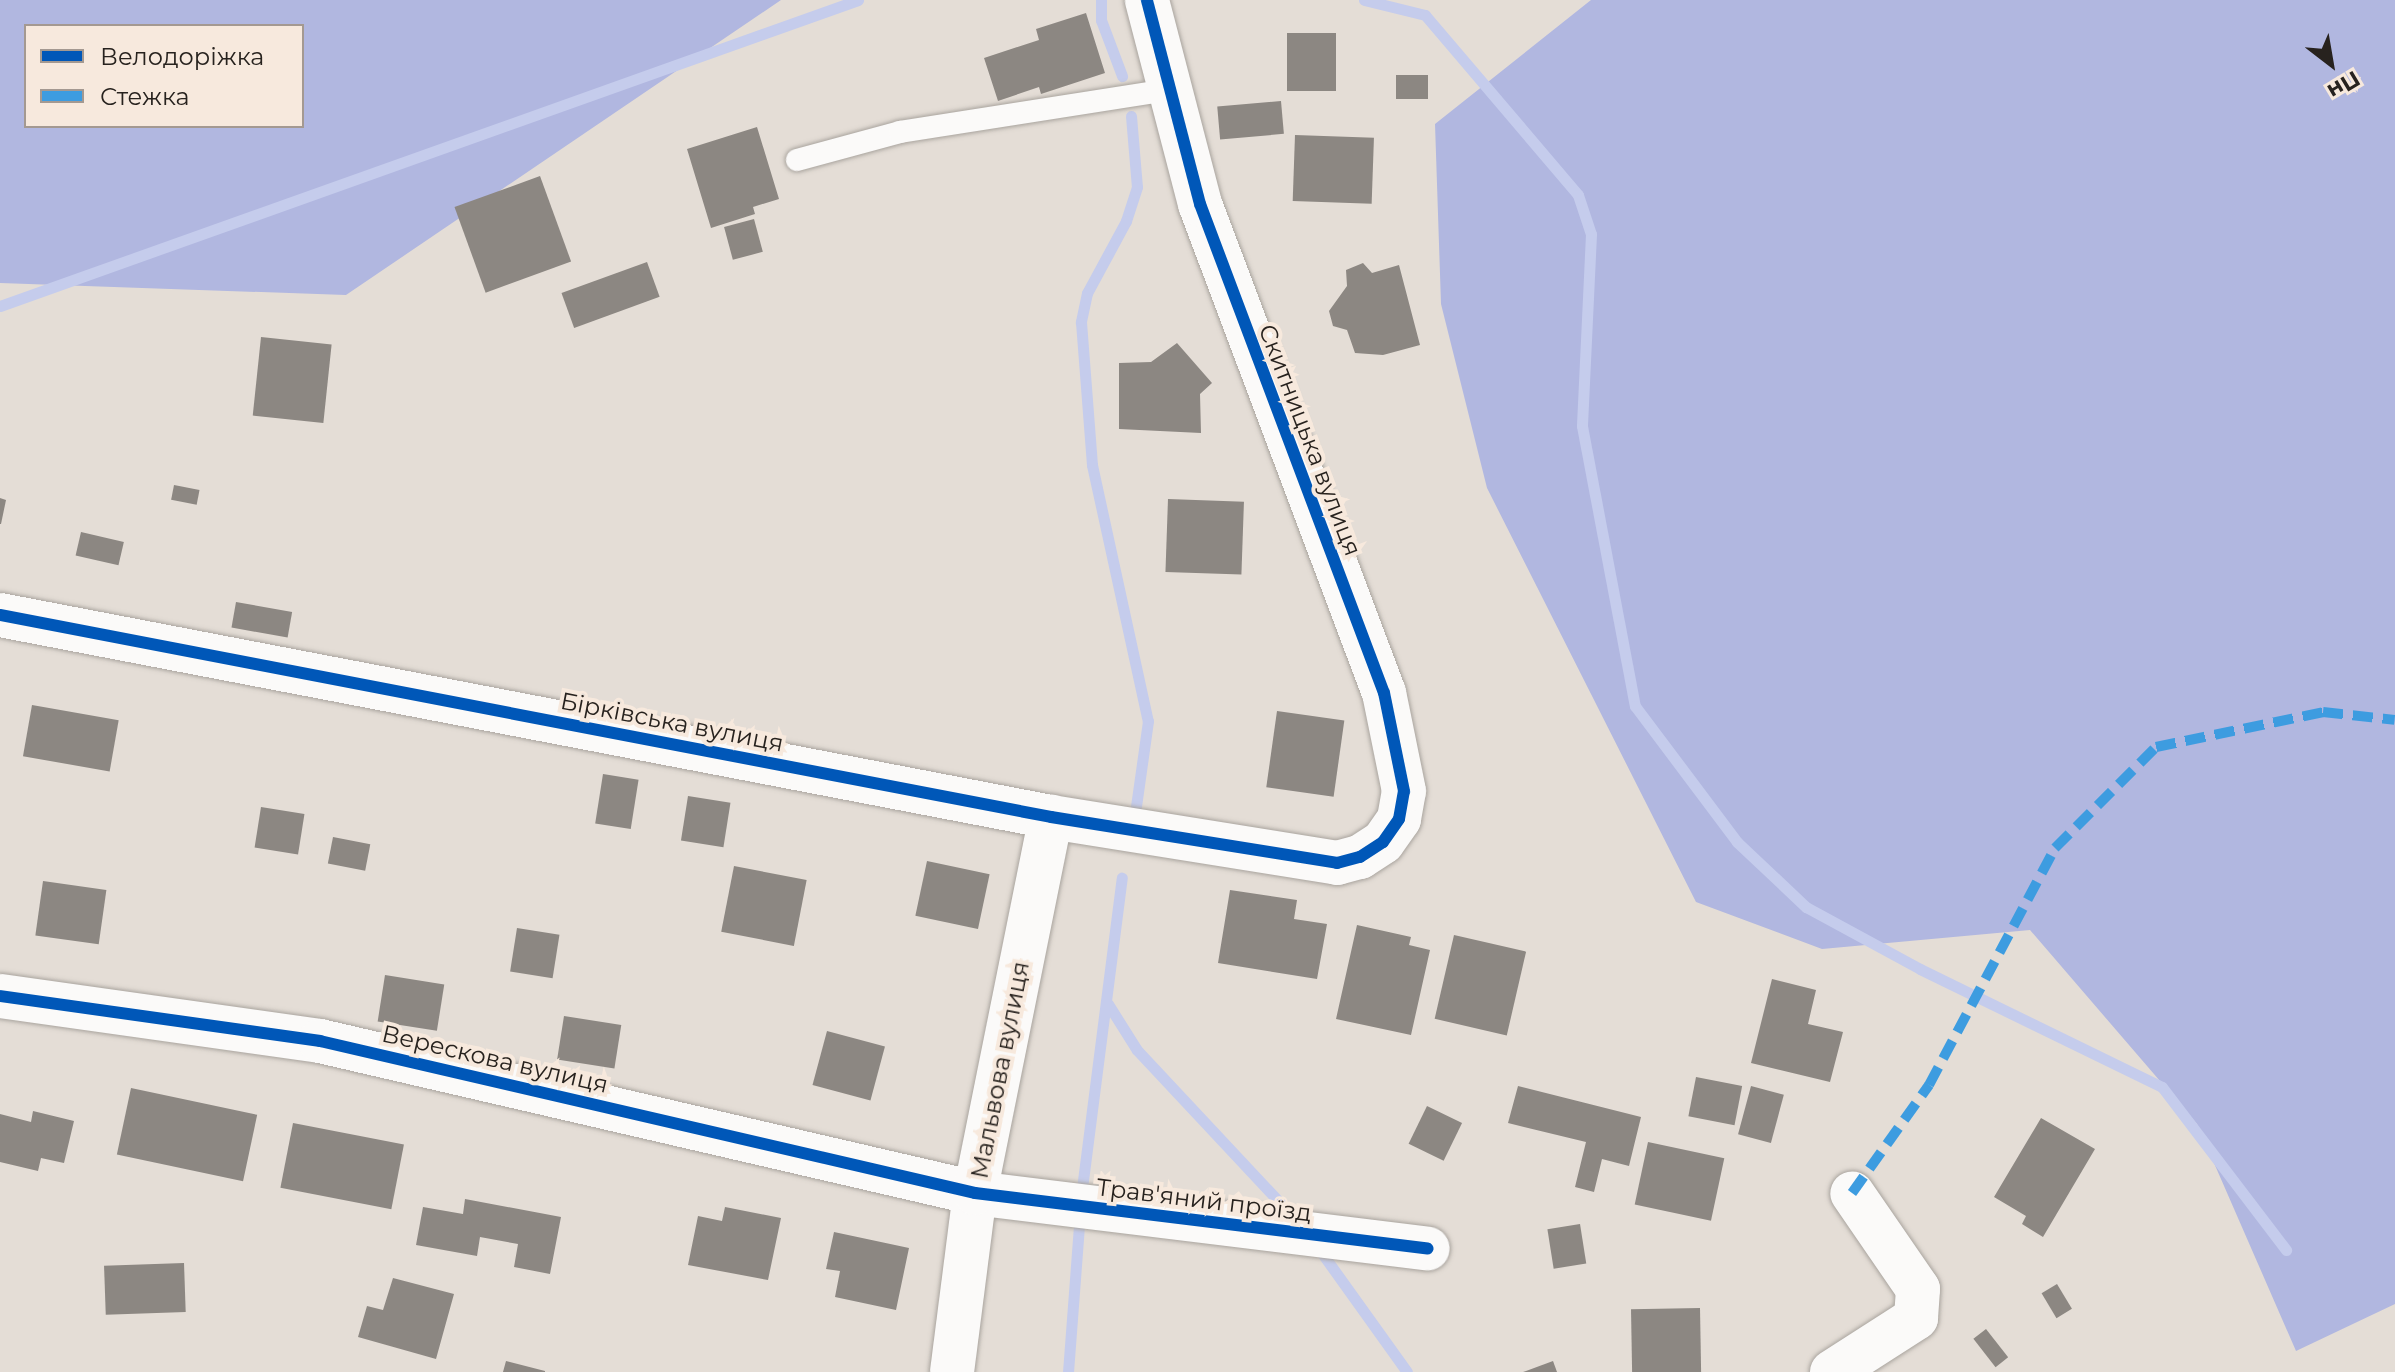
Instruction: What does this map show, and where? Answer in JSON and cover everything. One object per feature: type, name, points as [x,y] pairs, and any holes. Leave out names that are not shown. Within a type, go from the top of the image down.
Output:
[{"type":"street","name":"Скитницька вулиця","points":[[1147,0],[1200,204],[1384,693],[1404,791],[1399,819],[1383,842],[1360,857],[1337,863]]},
{"type":"street","name":"Бірківська вулиця","points":[[0,615],[1051,817],[1337,863]]},
{"type":"street","name":"Мальвова вулиця","points":[[952,1372],[975,1193],[1051,817]]},
{"type":"street","name":"Верескова вулиця","points":[[0,996],[320,1041],[975,1193]]},
{"type":"street","name":"Трав'яний проїзд","points":[[975,1193],[1428,1249]]},
{"type":"street","points":[[1832,1372],[1916,1318],[1918,1289],[1852,1193]]},
{"type":"lane","points":[[797,160],[900,132],[1169,90]]},
{"type":"shaded area","points":[[0,0],[781,0],[346,295],[0,283]]},
{"type":"shaded area","points":[[1591,0],[2395,0],[2395,1304],[2296,1351],[2197,1124],[2030,930],[1822,949],[1696,902],[1487,488],[1441,304],[1435,124]]},
{"type":"building","points":[[1086,13],[1105,73],[1041,94],[1039,87],[998,101],[984,58],[1039,40],[1036,29]]},
{"type":"building","points":[[1287,33],[1336,33],[1336,91],[1287,91]]},
{"type":"building","points":[[1396,75],[1428,75],[1428,99],[1396,99]]},
{"type":"building","points":[[1281,101],[1284,134],[1220,139],[1217,107]]},
{"type":"building","points":[[757,127],[779,199],[753,207],[755,214],[711,228],[687,149]]},
{"type":"building","points":[[1295,135],[1374,138],[1372,204],[1293,201]]},
{"type":"building","points":[[540,176],[571,262],[486,293],[454,207]]},
{"type":"building","points":[[754,219],[763,252],[733,260],[724,227]]},
{"type":"building","points":[[647,262],[660,297],[574,328],[561,293]]},
{"type":"building","points":[[1363,263],[1372,273],[1399,265],[1420,345],[1383,355],[1355,353],[1347,330],[1333,326],[1329,311],[1347,286],[1346,270]]},
{"type":"building","points":[[261,337],[332,344],[323,423],[253,416]]},
{"type":"building","points":[[1177,343],[1212,383],[1200,394],[1201,433],[1119,429],[1119,363],[1151,362]]},
{"type":"building","points":[[174,485],[200,490],[197,505],[171,500]]},
{"type":"building","points":[[0,498],[6,500],[1,524],[0,524]]},
{"type":"building","points":[[1168,499],[1244,502],[1241,575],[1165,572]]},
{"type":"building","points":[[81,532],[124,542],[118,565],[76,555]]},
{"type":"building","points":[[236,602],[292,612],[288,638],[231,628]]},
{"type":"building","points":[[32,705],[119,720],[110,771],[23,756]]},
{"type":"building","points":[[1277,711],[1344,720],[1334,797],[1266,787]]},
{"type":"building","points":[[603,774],[639,780],[631,829],[595,823]]},
{"type":"building","points":[[688,796],[730,803],[723,847],[681,840]]},
{"type":"building","points":[[261,807],[304,814],[298,854],[255,847]]},
{"type":"building","points":[[333,837],[370,844],[365,871],[328,864]]},
{"type":"building","points":[[927,861],[990,874],[978,929],[915,916]]},
{"type":"building","points":[[734,866],[807,880],[794,946],[721,932]]},
{"type":"building","points":[[43,881],[106,890],[99,944],[35,935]]},
{"type":"building","points":[[1230,890],[1297,900],[1294,919],[1327,924],[1317,979],[1218,963]]},
{"type":"building","points":[[1357,925],[1411,937],[1409,945],[1430,950],[1411,1035],[1336,1019]]},
{"type":"building","points":[[517,928],[559,935],[553,978],[510,971]]},
{"type":"building","points":[[1454,935],[1526,952],[1507,1035],[1435,1019]]},
{"type":"building","points":[[385,975],[444,984],[437,1031],[378,1021]]},
{"type":"building","points":[[1772,979],[1816,990],[1808,1024],[1843,1032],[1830,1082],[1751,1063]]},
{"type":"building","points":[[564,1016],[621,1025],[614,1069],[557,1059]]},
{"type":"building","points":[[827,1031],[885,1047],[870,1101],[813,1085]]},
{"type":"building","points":[[1696,1077],[1742,1086],[1735,1125],[1688,1116]]},
{"type":"building","points":[[1518,1086],[1641,1117],[1629,1166],[1602,1159],[1594,1192],[1575,1187],[1586,1142],[1508,1123]]},
{"type":"building","points":[[1751,1086],[1784,1095],[1771,1143],[1738,1134]]},
{"type":"building","points":[[131,1088],[257,1115],[243,1181],[117,1155]]},
{"type":"building","points":[[1427,1106],[1462,1123],[1444,1161],[1409,1144]]},
{"type":"building","points":[[33,1111],[74,1121],[64,1163],[41,1158],[38,1171],[0,1162],[0,1114],[31,1122]]},
{"type":"building","points":[[2041,1118],[2095,1149],[2043,1237],[2022,1224],[2026,1216],[1994,1197]]},
{"type":"building","points":[[293,1123],[404,1145],[391,1209],[280,1188]]},
{"type":"building","points":[[1648,1142],[1724,1158],[1711,1221],[1635,1205]]},
{"type":"building","points":[[465,1199],[561,1217],[550,1274],[514,1267],[518,1244],[480,1237],[477,1256],[416,1245],[423,1207],[463,1214]]},
{"type":"building","points":[[725,1207],[781,1218],[768,1280],[688,1265],[698,1216],[722,1221]]},
{"type":"building","points":[[1580,1224],[1586,1264],[1554,1269],[1547,1229]]},
{"type":"building","points":[[834,1232],[909,1248],[896,1310],[835,1297],[840,1271],[826,1269]]},
{"type":"building","points":[[184,1263],[186,1312],[106,1315],[104,1266]]},
{"type":"building","points":[[393,1278],[454,1294],[436,1359],[358,1337],[367,1306],[383,1310]]},
{"type":"building","points":[[2057,1284],[2072,1309],[2057,1318],[2042,1293]]},
{"type":"building","points":[[1700,1308],[1701,1372],[1632,1372],[1631,1309]]},
{"type":"building","points":[[1986,1329],[2008,1357],[1996,1367],[1973,1339]]},
{"type":"building","points":[[506,1361],[545,1371],[545,1372],[503,1372]]},
{"type":"building","points":[[1553,1361],[1557,1372],[1523,1372]]},
{"type":"waterway","points":[[0,306],[858,0]]},
{"type":"waterway","points":[[1101,0],[1101,20],[1122,76]]},
{"type":"waterway","points":[[1364,0],[1425,15],[1578,195],[1591,234],[1582,426],[1635,706],[1737,842],[1806,907],[1920,969],[2162,1087],[2286,1250]]},
{"type":"waterway","points":[[1131,116],[1137,187],[1126,221],[1087,293],[1081,322],[1092,465],[1148,721],[1135,814]]},
{"type":"waterway","points":[[1081,1196],[1122,878]]},
{"type":"waterway","points":[[1108,1004],[1137,1050],[1296,1220]]},
{"type":"waterway","points":[[1068,1372],[1080,1213]]},
{"type":"waterway","points":[[1319,1249],[1407,1372]]},
{"type":"marked path","points":[[1852,1193],[1929,1085],[2055,848],[2156,747],[2323,712],[2395,720]]},
{"type":"cycle path","points":[[0,615],[1051,817],[1337,863],[1360,857],[1383,842],[1399,819],[1404,791],[1384,693],[1200,204],[1147,0]]},
{"type":"cycle path","points":[[0,996],[320,1041],[975,1193],[1428,1249]]}]
